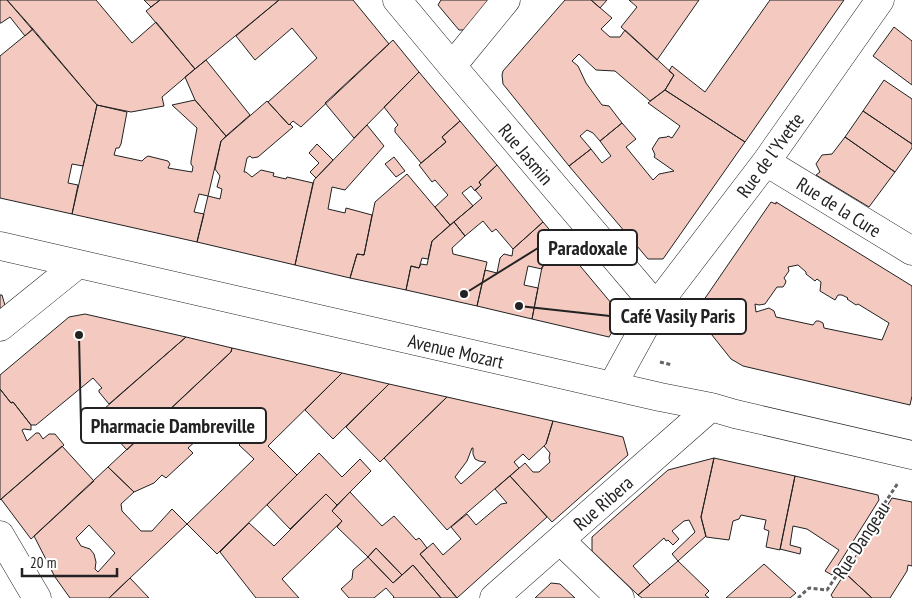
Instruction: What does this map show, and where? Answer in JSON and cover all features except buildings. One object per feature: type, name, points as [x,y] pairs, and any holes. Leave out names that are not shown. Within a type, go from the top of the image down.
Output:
[{"type":"street","name":"Rue Jasmin","points":[[397,0],[656,306]]},
{"type":"street","points":[[452,66],[506,0]]},
{"type":"street","name":"Rue de l'Yvette","points":[[612,386],[656,306],[766,162],[880,0]]},
{"type":"street","name":"Rue de la Cure","points":[[766,162],[912,252]]},
{"type":"street","name":"Avenue Mozart","points":[[0,246],[660,397],[711,407],[907,465]]},
{"type":"street","points":[[0,327],[78,264]]},
{"type":"street","name":"Rue Ribera","points":[[494,598],[711,407]]},
{"type":"street","points":[[0,535],[36,598]]},
{"type":"street","points":[[560,540],[620,598]]},
{"type":"path","name":"Rue Dangeau","points":[[798,598],[809,588],[827,590],[907,465]]},
{"type":"place","name":"Paradoxale","points":[[464,294]]},
{"type":"place","name":"Café Vasily Paris","points":[[519,306]]},
{"type":"place","name":"Pharmacie Dambreville","points":[[79,335]]}]
